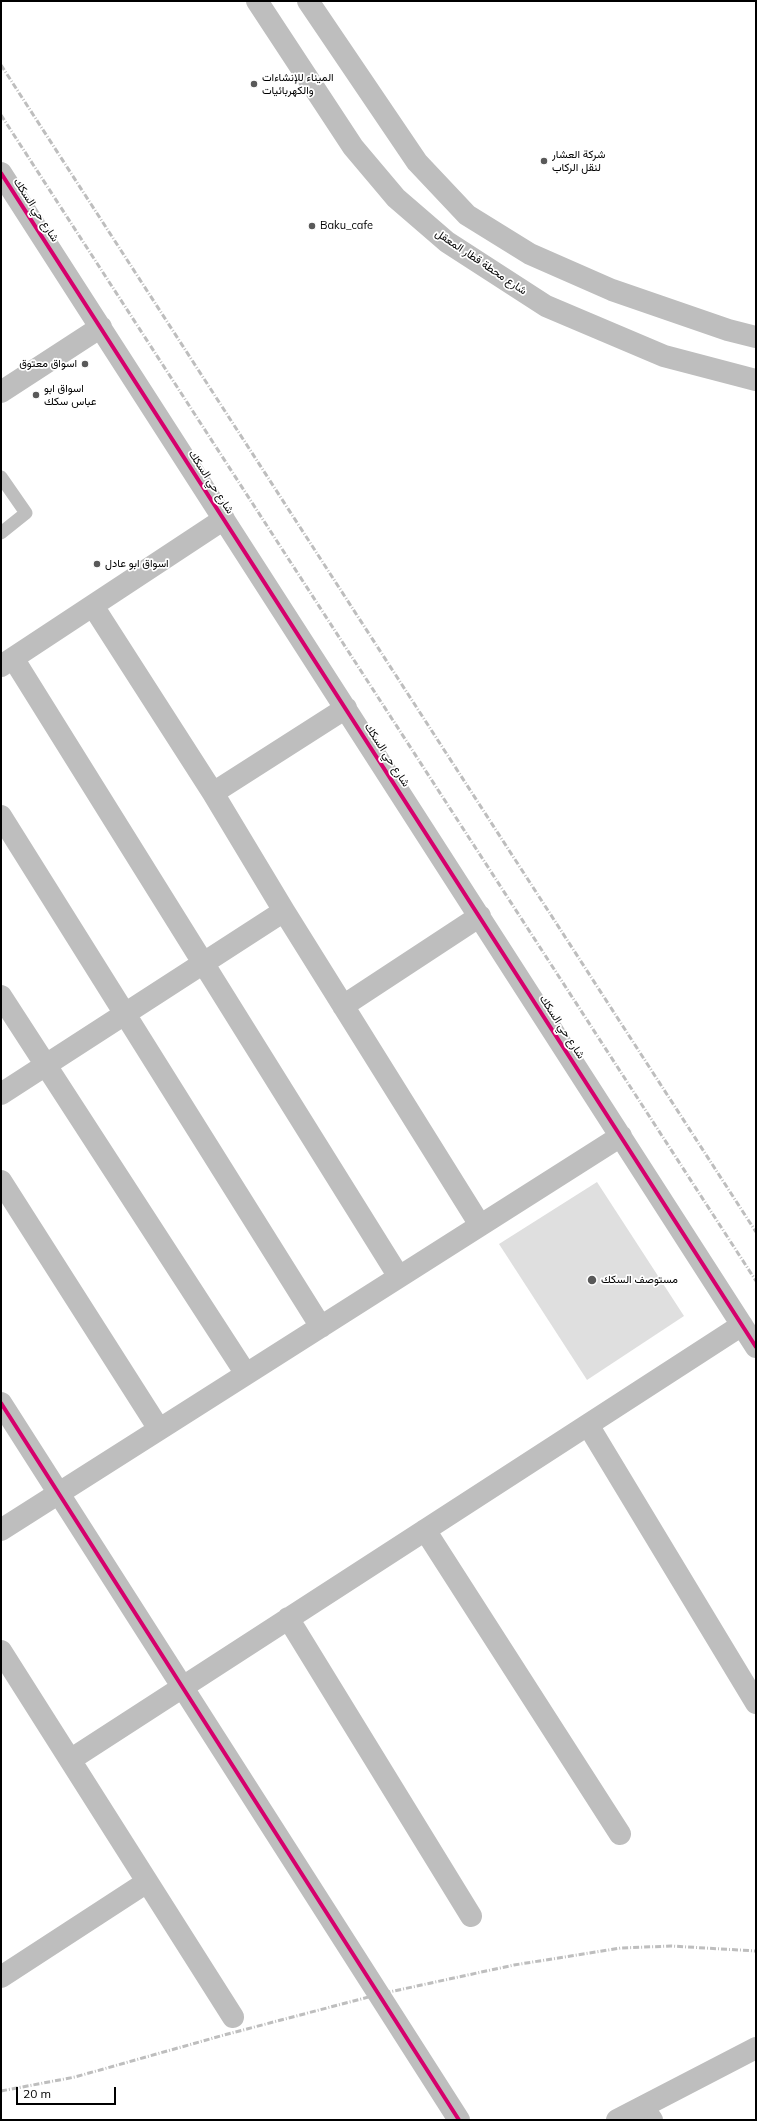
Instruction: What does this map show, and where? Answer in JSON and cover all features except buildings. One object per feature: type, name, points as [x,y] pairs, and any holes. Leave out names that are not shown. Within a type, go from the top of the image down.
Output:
[{"type":"street","name":"شارع محطة قطار المعقل","points":[[257,1],[353,147],[396,198],[448,242],[546,306],[664,356],[756,380]]},
{"type":"street","points":[[308,1],[417,162],[467,214],[530,254],[612,290],[728,330],[756,337]]},
{"type":"street","name":"شارع حي السكك","points":[[1,173],[756,1347]]},
{"type":"street","points":[[1,392],[101,327]]},
{"type":"street","points":[[224,519],[7,662],[203,963],[399,1277]]},
{"type":"street","points":[[93,606],[213,793],[284,911],[480,1225]]},
{"type":"street","points":[[213,793],[346,708]]},
{"type":"street","points":[[1,816],[321,1327]]},
{"type":"street","points":[[1,1094],[284,911]]},
{"type":"street","points":[[343,1006],[480,916]]},
{"type":"street","points":[[1,996],[246,1374]]},
{"type":"street","points":[[1,1530],[621,1136]]},
{"type":"street","points":[[1,1181],[159,1429]]},
{"type":"street","points":[[70,1760],[742,1325]]},
{"type":"street","points":[[1,1403],[459,2120]]},
{"type":"street","points":[[588,1425],[756,1703]]},
{"type":"street","points":[[425,1530],[620,1834]]},
{"type":"street","points":[[288,1618],[471,1916]]},
{"type":"street","points":[[1,1651],[233,2017]]},
{"type":"street","points":[[1,1977],[147,1882]]},
{"type":"street","points":[[617,2120],[648,2113],[756,2048]]},
{"type":"lane","points":[[1,476],[26,514],[1,533]]},
{"type":"railway","points":[[1,65],[756,1232]]},
{"type":"railway","points":[[1,115],[756,1281]]},
{"type":"railway","points":[[1,2091],[75,2077],[224,2035],[380,1994],[514,1965],[621,1948],[671,1946],[756,1951]]},
{"type":"cycle path","points":[[1,173],[756,1347]]},
{"type":"cycle path","points":[[1,1403],[459,2120]]},
{"type":"place","name":"الميناء للإنشاءات والكهربائيات","points":[[254,84]]},
{"type":"place","name":"شركة العشار لنقل الركاب","points":[[544,161]]},
{"type":"place","name":"Baku_cafe","points":[[312,226]]},
{"type":"place","name":"اسواق معتوق","points":[[85,364]]},
{"type":"place","name":"اسواق ابو عباس سكك","points":[[36,395]]},
{"type":"place","name":"اسواق ابو عادل","points":[[97,564]]},
{"type":"place","name":"مستوصف السكك","points":[[592,1280]]}]
